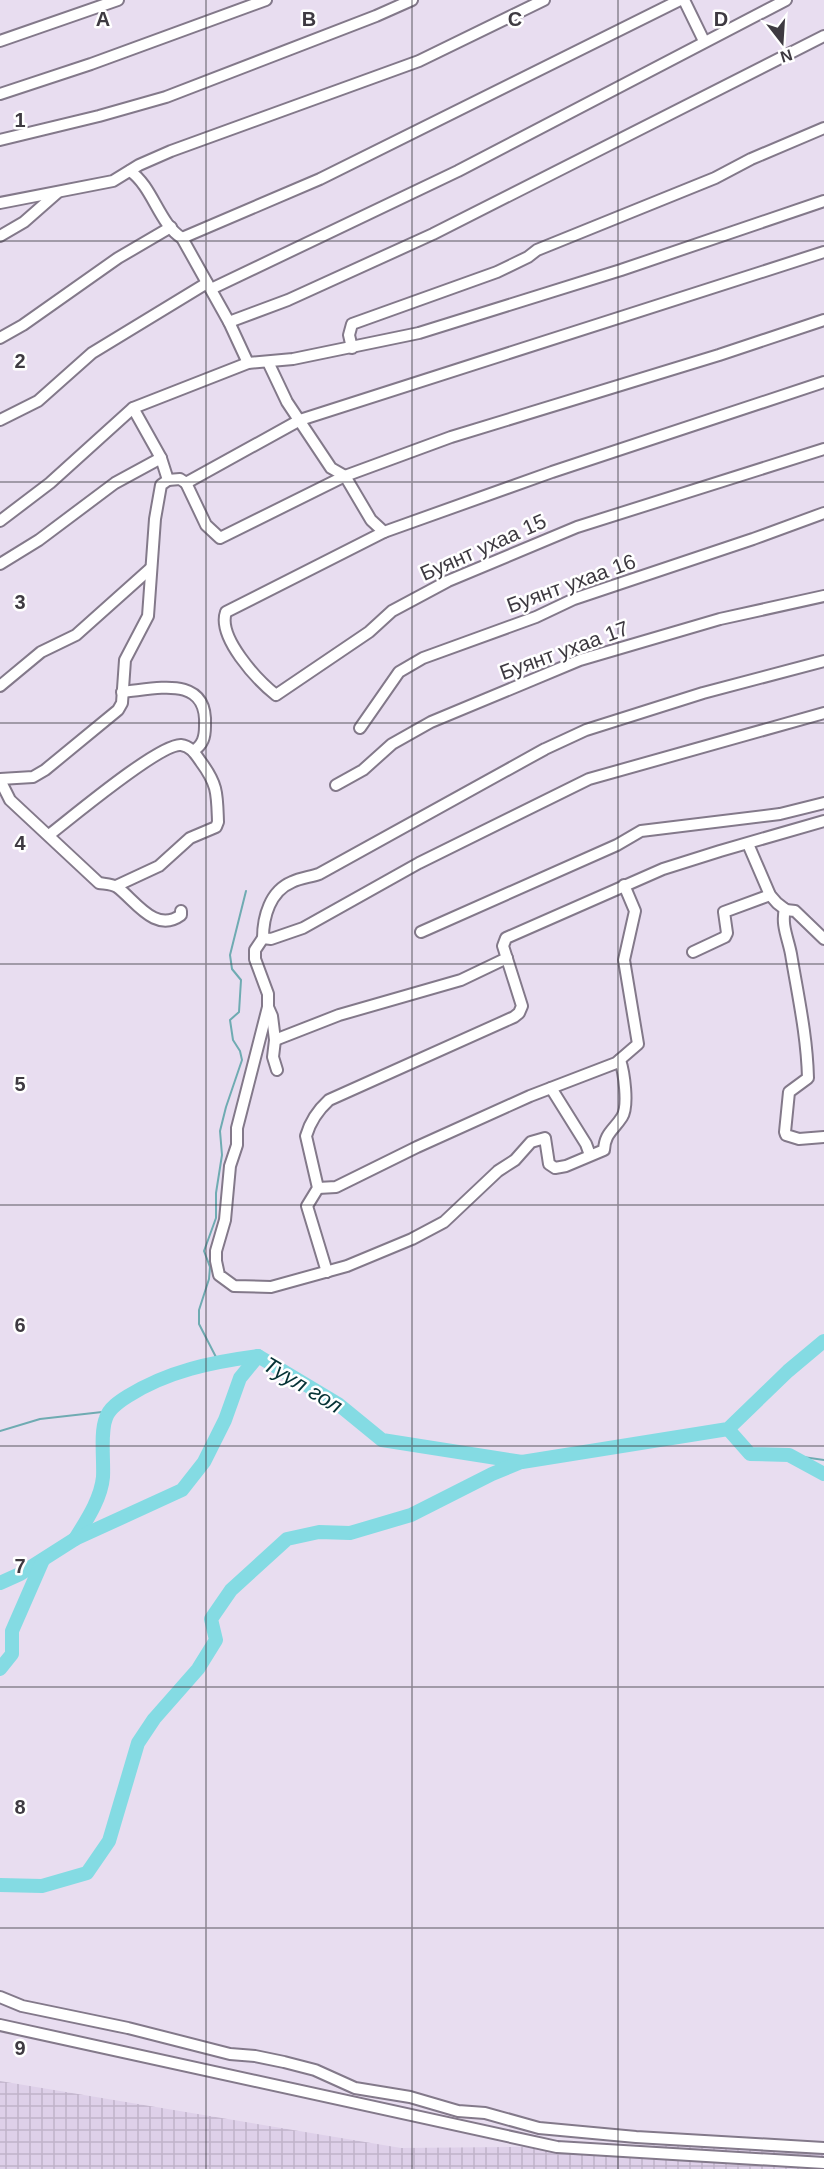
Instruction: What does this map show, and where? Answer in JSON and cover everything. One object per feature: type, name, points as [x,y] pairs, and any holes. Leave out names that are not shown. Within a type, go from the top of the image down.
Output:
[{"type":"street","points":[[0,41],[118,0]]},
{"type":"street","points":[[0,94],[266,0]]},
{"type":"street","points":[[0,140],[166,97],[412,0]]},
{"type":"street","points":[[0,203],[113,181],[139,165],[171,151],[419,61],[544,0]]},
{"type":"street","points":[[182,238],[320,179],[682,0],[704,41]]},
{"type":"street","points":[[0,420],[38,401],[92,353],[209,286],[458,171],[786,0]]},
{"type":"street","points":[[229,322],[288,300],[433,234],[824,36]]},
{"type":"street","points":[[352,348],[349,335],[352,324],[497,272],[537,250],[715,178],[751,159],[824,128]]},
{"type":"street","points":[[130,171],[139,178],[171,227],[182,238],[229,322],[248,363]]},
{"type":"street","points":[[0,236],[24,222],[60,191]]},
{"type":"street","points":[[0,520],[50,483],[134,408],[248,363],[293,359],[419,333],[621,270],[824,201]]},
{"type":"street","points":[[0,338],[23,325],[118,258],[171,227]]},
{"type":"street","points":[[186,483],[300,420],[824,252]]},
{"type":"street","points":[[182,911],[181,915],[174,919],[165,920],[149,916],[116,886],[99,883],[10,800],[0,779],[33,777],[45,770],[118,710],[122,704],[126,660],[148,616],[161,485],[168,480],[180,479],[186,483],[206,525],[220,538],[345,476],[450,437],[719,355],[824,320]]},
{"type":"street","points":[[268,362],[287,402],[332,468],[345,476],[371,520],[384,532],[552,472],[824,382]]},
{"type":"street","points":[[134,408],[161,458],[168,480]]},
{"type":"street","name":"Буянт ухаа 15","points":[[384,532],[226,612],[223,620],[234,647],[254,674],[276,695],[369,632],[392,611],[448,581],[577,527],[824,449]]},
{"type":"street","points":[[0,564],[39,540],[115,483],[161,458]]},
{"type":"street","name":"Буянт ухаа 16","points":[[360,728],[399,672],[423,658],[536,617],[574,599],[824,513]]},
{"type":"street","points":[[0,686],[41,652],[76,635],[151,568]]},
{"type":"street","name":"Буянт ухаа 17","points":[[336,785],[363,770],[392,744],[431,722],[569,664],[720,619],[824,596]]},
{"type":"street","points":[[620,1060],[623,1068],[626,1108],[623,1116],[605,1137],[603,1150],[566,1166],[555,1168],[549,1164],[545,1138],[542,1137],[531,1142],[515,1160],[498,1171],[444,1222],[412,1239],[347,1266],[271,1287],[234,1286],[219,1275],[216,1251],[225,1221],[230,1166],[237,1145],[237,1128],[268,1007],[268,994],[255,959],[255,950],[263,938],[263,927],[271,901],[280,889],[292,882],[319,874],[545,749],[586,730],[703,693],[824,661]]},
{"type":"street","points":[[122,692],[176,687],[190,691],[201,702],[205,711],[205,735],[201,743],[193,750]]},
{"type":"street","points":[[263,938],[272,939],[303,928],[419,863],[589,779],[824,713]]},
{"type":"street","points":[[50,835],[113,784],[167,748],[181,745],[193,750],[212,776],[216,787],[218,822],[216,827],[190,838],[159,866],[116,886]]},
{"type":"street","points":[[421,932],[617,845],[641,831],[780,814],[824,803]]},
{"type":"street","points":[[327,1272],[307,1206],[318,1188],[306,1136],[318,1110],[328,1100],[519,1013],[522,1006],[503,946],[506,938],[663,869],[720,850],[824,821]]},
{"type":"street","points":[[748,844],[770,894],[785,909],[795,911],[824,939]]},
{"type":"street","points":[[318,1188],[336,1187],[417,1147],[551,1088],[616,1063],[638,1044],[624,960],[635,911],[624,885]]},
{"type":"street","points":[[693,952],[725,937],[727,933],[724,912],[770,894]]},
{"type":"street","points":[[785,909],[782,920],[791,952],[807,1046],[808,1078],[789,1092],[785,1132],[791,1138],[824,1137]]},
{"type":"street","points":[[274,1040],[339,1015],[461,980],[507,958]]},
{"type":"street","points":[[268,1007],[272,1017],[273,1057],[277,1070]]},
{"type":"street","points":[[551,1088],[586,1144],[590,1155]]},
{"type":"street","points":[[0,1997],[22,2006],[128,2028],[230,2054],[284,2062],[315,2070],[355,2088],[410,2097],[458,2111],[485,2113],[539,2128],[636,2138],[824,2148]]},
{"type":"street","points":[[0,2025],[556,2147],[824,2163]]},
{"type":"shaded area","points":[[0,2081],[401,2148],[824,2144],[824,2169],[0,2169]]},
{"type":"waterway","points":[[218,1361],[199,1324],[199,1310],[209,1279],[210,1267],[204,1251],[216,1218],[216,1193],[222,1155],[220,1131],[242,1060],[240,1051],[233,1040],[230,1020],[239,1012],[241,980],[232,969],[230,955],[246,891]]},
{"type":"waterway","name":"Туул гол","points":[[0,1583],[20,1574],[75,1539],[182,1490],[204,1462],[225,1420],[240,1378],[258,1356],[338,1404],[382,1440],[522,1462],[728,1429],[788,1371],[824,1341]]},
{"type":"waterway","points":[[75,1539],[92,1510],[102,1485],[103,1431],[107,1414],[112,1408],[143,1387],[175,1374],[224,1361],[258,1356]]},
{"type":"waterway","points":[[0,1431],[40,1419],[111,1411]]},
{"type":"waterway","name":"Туул гол","points":[[728,1429],[750,1454],[789,1455],[824,1474]]},
{"type":"waterway","points":[[789,1455],[824,1460]]},
{"type":"waterway","points":[[0,1885],[42,1886],[87,1873],[109,1841],[138,1743],[154,1719],[198,1669],[216,1640],[211,1619],[231,1590],[287,1539],[319,1532],[350,1533],[411,1515],[521,1462]]},
{"type":"waterway","name":"Туул гол","points":[[0,1669],[12,1654],[12,1631],[43,1560]]}]
